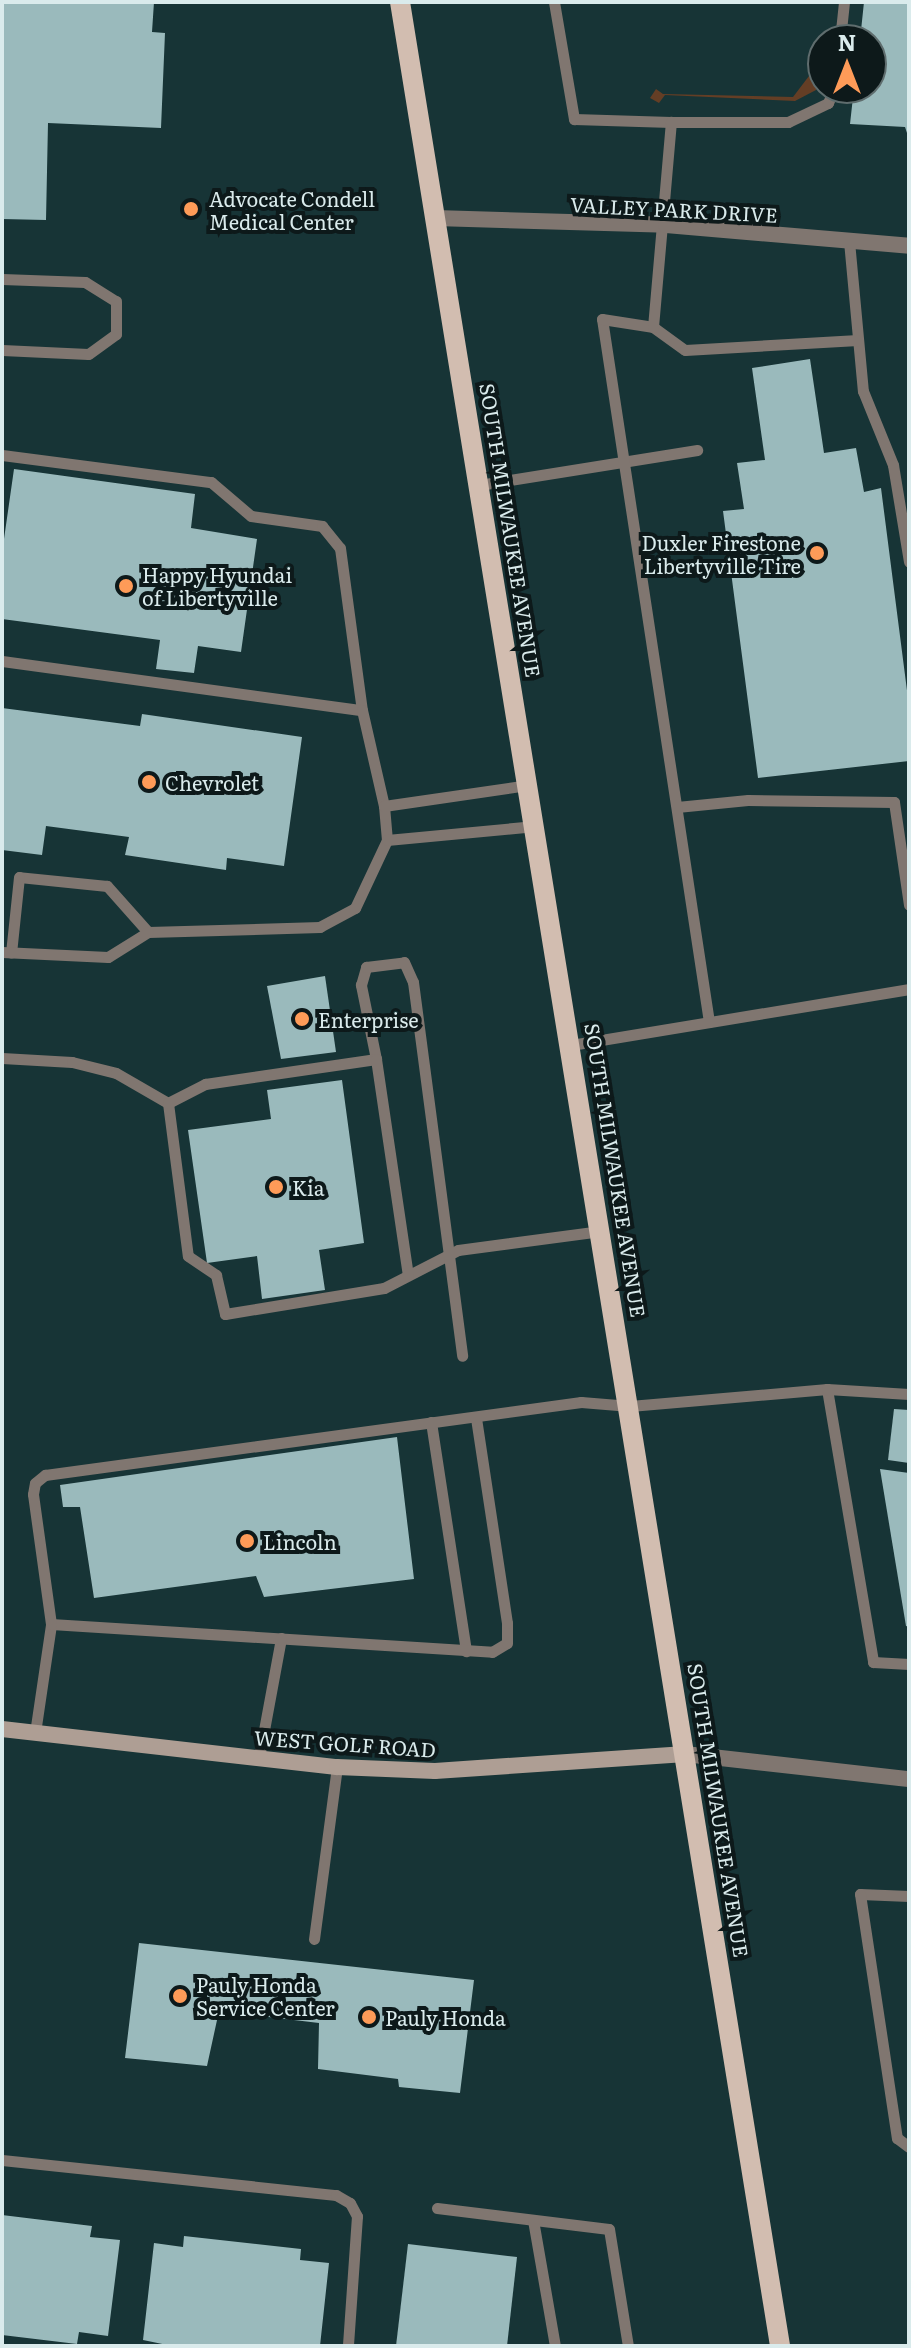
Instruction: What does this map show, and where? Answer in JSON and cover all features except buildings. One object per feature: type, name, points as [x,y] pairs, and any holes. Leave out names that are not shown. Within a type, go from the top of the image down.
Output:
[{"type":"main road","name":"SOUTH MILWAUKEE AVENUE","points":[[400,2],[602,1231],[780,2346]]},
{"type":"street","name":"VALLEY PARK DRIVE","points":[[435,218],[666,225],[909,246]]},
{"type":"street","name":"WEST GOLF ROAD","points":[[2,1729],[337,1767],[435,1771],[685,1754]]},
{"type":"street","points":[[685,1754],[909,1779]]},
{"type":"lane","points":[[554,2],[574,119],[788,122],[826,104]]},
{"type":"lane","points":[[842,24],[844,2]]},
{"type":"lane","points":[[653,327],[666,225],[671,122]]},
{"type":"lane","points":[[849,241],[863,391],[893,465],[909,562]]},
{"type":"lane","points":[[2,279],[85,282],[116,301],[116,334],[88,354],[2,350]]},
{"type":"lane","points":[[709,1022],[602,319],[653,327],[685,350],[858,340]]},
{"type":"lane","points":[[479,485],[625,459],[697,450]]},
{"type":"lane","points":[[2,455],[211,482],[251,516],[322,526],[340,548],[362,710],[384,806],[387,840],[355,908],[320,927],[148,932],[108,957],[7,953],[19,877],[107,886],[148,932]]},
{"type":"lane","points":[[2,661],[362,710]]},
{"type":"lane","points":[[384,806],[528,785]]},
{"type":"lane","points":[[677,807],[748,800],[894,802],[909,905]]},
{"type":"lane","points":[[387,840],[535,826]]},
{"type":"lane","points":[[408,1275],[376,1059],[361,985],[366,967],[404,962],[413,982],[446,1256],[462,1356]]},
{"type":"lane","points":[[571,1045],[909,989]]},
{"type":"lane","points":[[2,1058],[72,1062],[116,1073],[168,1103]]},
{"type":"lane","points":[[168,1103],[205,1084],[376,1059]]},
{"type":"lane","points":[[168,1103],[188,1256],[216,1275],[225,1314],[384,1288],[458,1250],[602,1231]]},
{"type":"lane","points":[[827,1389],[873,1662],[909,1664]]},
{"type":"lane","points":[[35,1733],[51,1624],[35,1483],[45,1475],[581,1402],[630,1406],[827,1389],[909,1394]]},
{"type":"lane","points":[[51,1624],[492,1652],[507,1643],[507,1623],[476,1417]]},
{"type":"lane","points":[[431,1422],[466,1651]]},
{"type":"lane","points":[[259,1757],[281,1638]]},
{"type":"lane","points":[[314,1939],[337,1767]]},
{"type":"lane","points":[[909,1896],[860,1894],[897,2138],[909,2147]]},
{"type":"lane","points":[[2,2160],[336,2195],[350,2203],[357,2216],[348,2346]]},
{"type":"lane","points":[[437,2208],[609,2229],[628,2346]]},
{"type":"lane","points":[[533,2220],[555,2346]]},
{"type":"shaded area","points":[[807,79],[807,95],[795,101],[665,95],[659,103],[650,98],[656,89],[663,94],[793,97]]},
{"type":"place","name":"Advocate Condell Medical Center","points":[[191,209]]},
{"type":"place","name":"Duxler Firestone Libertyville Tire","points":[[817,553]]},
{"type":"place","name":"Happy Hyundai of Libertyville","points":[[126,586]]},
{"type":"place","name":"Chevrolet","points":[[149,782]]},
{"type":"place","name":"Enterprise","points":[[302,1019]]},
{"type":"place","name":"Kia","points":[[276,1187]]},
{"type":"place","name":"Lincoln","points":[[247,1541]]},
{"type":"place","name":"Pauly Honda Service Center","points":[[180,1996]]},
{"type":"place","name":"Pauly Honda","points":[[369,2017]]}]
